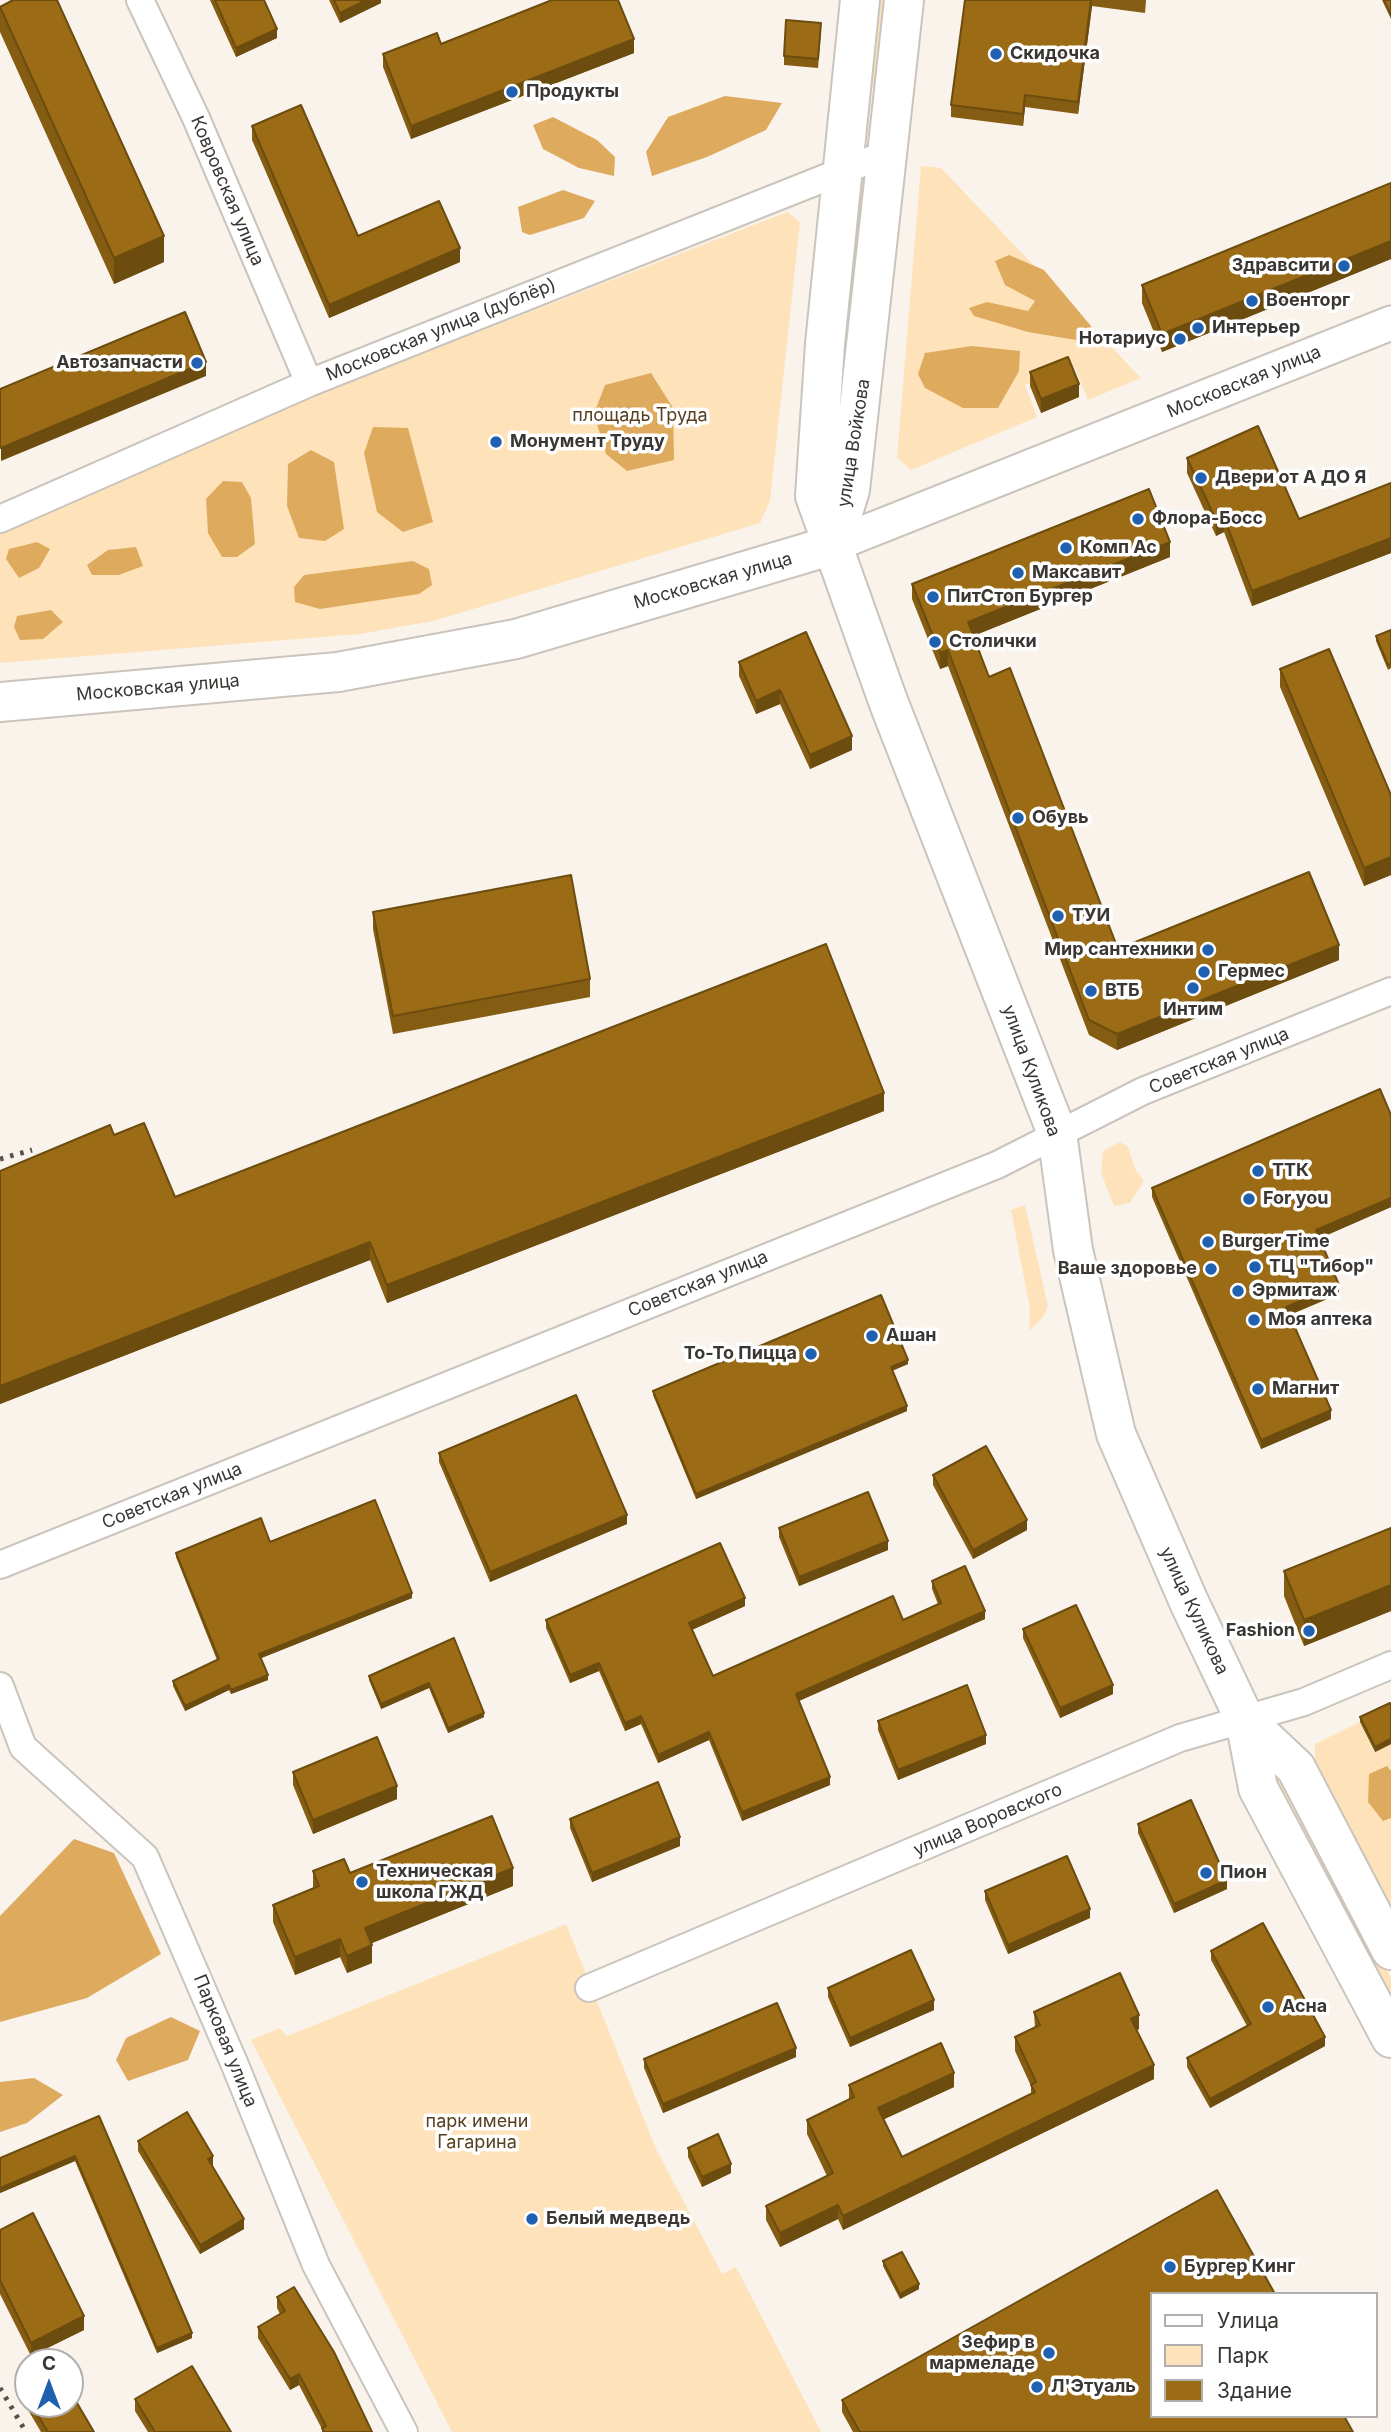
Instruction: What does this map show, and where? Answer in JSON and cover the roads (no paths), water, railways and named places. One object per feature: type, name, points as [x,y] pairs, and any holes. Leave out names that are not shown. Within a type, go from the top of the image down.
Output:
[{"type":"main road","name":"улица Войкова","points":[[833,545],[815,496],[825,344],[860,0]]},
{"type":"main road","name":"улица Войкова","points":[[833,545],[850,490],[904,0]]},
{"type":"main road","name":"Московская улица","points":[[0,702],[338,673],[516,639],[833,545]]},
{"type":"main road","name":"улица Куликова","points":[[833,545],[888,701],[1057,1133],[1073,1250],[1116,1434],[1189,1602],[1245,1720],[1258,1788],[1391,2038]]},
{"type":"main road","name":"улица Куликова","points":[[1245,1720],[1296,1768],[1391,1950]]},
{"type":"street","name":"Ковровская улица","points":[[140,0],[196,118],[309,383]]},
{"type":"street","name":"Московская улица (дублёр)","points":[[0,519],[309,383],[888,153]]},
{"type":"street","name":"Московская улица","points":[[833,545],[1391,323]]},
{"type":"street","name":"Советская улица","points":[[0,1565],[997,1165],[1143,1091],[1391,991]]},
{"type":"street","name":"улица Воровского","points":[[589,1988],[1180,1738],[1304,1702],[1391,1665]]},
{"type":"street","name":"Парковая улица","points":[[0,1686],[23,1747],[145,1857],[235,2064],[316,2265],[404,2432]]},
{"type":"railway","points":[[0,1159],[32,1150]]},
{"type":"railway","points":[[0,2388],[26,2432]]},
{"type":"place","name":"Скидочка","points":[[996,54]]},
{"type":"place","name":"Продукты","points":[[512,92]]},
{"type":"place","name":"Здравсити","points":[[1344,266]]},
{"type":"place","name":"Военторг","points":[[1252,301]]},
{"type":"place","name":"Интерьер","points":[[1198,328]]},
{"type":"place","name":"Нотариус","points":[[1180,339]]},
{"type":"place","name":"Автозапчасти","points":[[197,363]]},
{"type":"place","name":"Монумент Труду","points":[[496,442]]},
{"type":"place","name":"Двери от А ДО Я","points":[[1201,478]]},
{"type":"place","name":"Флора-Босс","points":[[1138,519]]},
{"type":"place","name":"Комп Ас","points":[[1066,548]]},
{"type":"place","name":"Максавит","points":[[1018,573]]},
{"type":"place","name":"ПитСтоп Бургер","points":[[933,597]]},
{"type":"place","name":"Столички","points":[[935,642]]},
{"type":"place","name":"Обувь","points":[[1018,818]]},
{"type":"place","name":"ТУИ","points":[[1058,916]]},
{"type":"place","name":"Мир сантехники","points":[[1208,950]]},
{"type":"place","name":"Гермес","points":[[1204,972]]},
{"type":"place","name":"Интим","points":[[1193,988]]},
{"type":"place","name":"ВТБ","points":[[1091,991]]},
{"type":"place","name":"ТТК","points":[[1258,1171]]},
{"type":"place","name":"For you","points":[[1249,1199]]},
{"type":"place","name":"Burger Time","points":[[1208,1242]]},
{"type":"place","name":"ТЦ \"Тибор\"","points":[[1255,1267]]},
{"type":"place","name":"Ваше здоровье","points":[[1211,1269]]},
{"type":"place","name":"Эрмитаж","points":[[1238,1291]]},
{"type":"place","name":"Моя аптека","points":[[1254,1320]]},
{"type":"place","name":"Ашан","points":[[872,1336]]},
{"type":"place","name":"То-То Пицца","points":[[811,1354]]},
{"type":"place","name":"Магнит","points":[[1258,1389]]},
{"type":"place","name":"Fashion","points":[[1309,1631]]},
{"type":"place","name":"Пион","points":[[1206,1873]]},
{"type":"place","name":"Техническая школа ГЖД","points":[[362,1882]]},
{"type":"place","name":"Асна","points":[[1268,2007]]},
{"type":"place","name":"Белый медведь","points":[[532,2219]]},
{"type":"place","name":"Бургер Кинг","points":[[1170,2267]]},
{"type":"place","name":"Зефир в мармеладе","points":[[1049,2353]]},
{"type":"place","name":"Л'Этуаль","points":[[1037,2387]]},
{"type":"park label","name":"площадь Труда","points":[[640,416]]},
{"type":"park label","name":"парк имени Гагарина","points":[[477,2132]]}]
